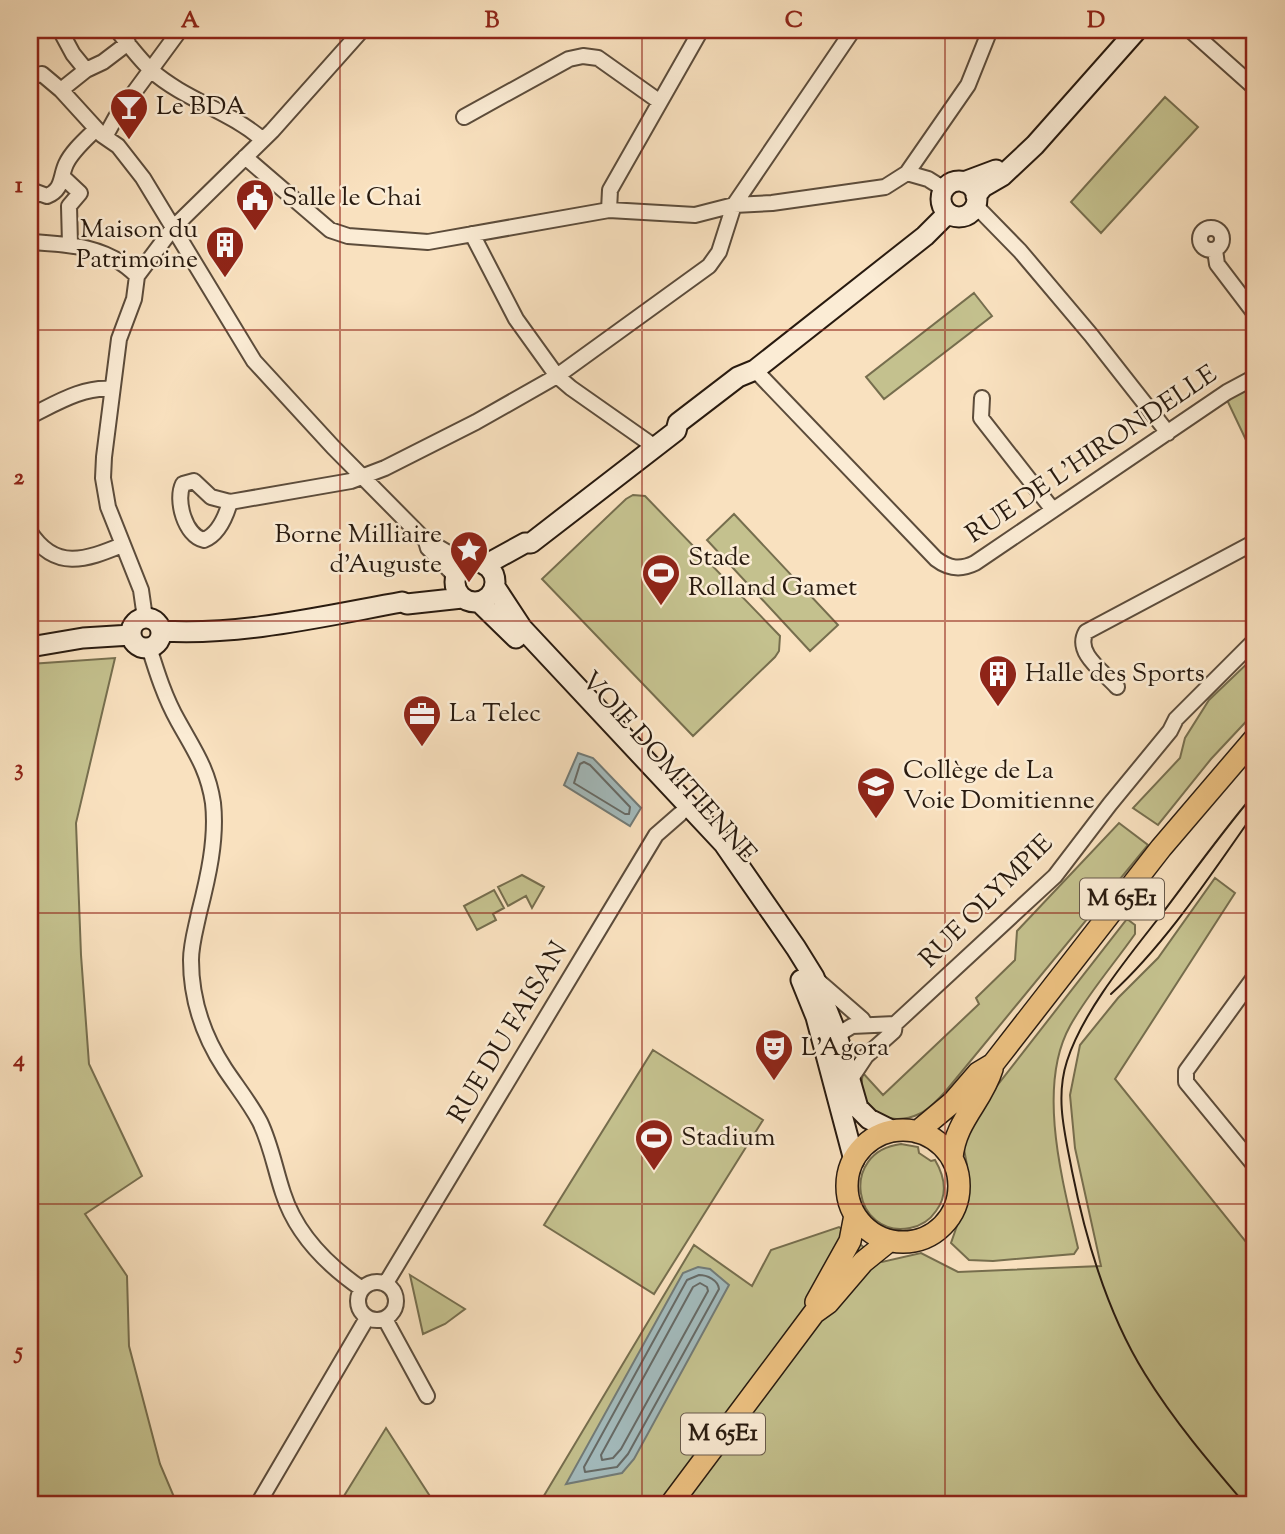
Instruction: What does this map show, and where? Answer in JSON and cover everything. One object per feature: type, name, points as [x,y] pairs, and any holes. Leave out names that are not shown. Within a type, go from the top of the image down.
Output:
[{"type":"main road","name":"M 65E1","points":[[917,1132],[953,1102],[978,1073],[993,1064],[1169,838],[1255,738]]},
{"type":"main road","name":"M 65E1","points":[[952,1158],[956,1134],[988,1082],[993,1064]]},
{"type":"main road","points":[[892,1131],[917,1132],[937,1141],[952,1158],[957,1169],[957,1203],[946,1224],[927,1238],[889,1241],[873,1234],[855,1215],[848,1194],[848,1180],[854,1160],[870,1141],[892,1131]]},
{"type":"main road","name":"M 65E1","points":[[814,1313],[817,1298],[850,1241],[855,1215]]},
{"type":"main road","name":"M 65E1","points":[[671,1504],[814,1313],[828,1303],[863,1262],[889,1241]]},
{"type":"street","points":[[60,30],[73,54],[86,70]]},
{"type":"street","points":[[117,30],[152,71],[237,121],[263,140]]},
{"type":"street","points":[[30,201],[36,192],[50,196],[62,184],[66,163],[116,117],[180,30]]},
{"type":"street","points":[[145,618],[141,590],[108,507],[103,478],[119,339],[134,299],[137,276],[173,228],[263,140],[362,30]]},
{"type":"street","points":[[609,211],[610,190],[701,30]]},
{"type":"street","points":[[230,502],[363,478],[476,422],[557,376],[714,262],[734,205],[853,30]]},
{"type":"street","points":[[245,157],[330,230],[348,236],[428,242],[609,211],[684,216],[734,205],[772,203],[877,188],[892,184],[907,173],[968,85],[989,30]]},
{"type":"street","points":[[1129,30],[1018,153],[972,194],[967,214],[961,216],[948,213],[942,203],[944,188],[953,182],[972,194],[1091,335],[1168,433]]},
{"type":"street","points":[[972,194],[1002,176],[1035,145],[1138,30]]},
{"type":"street","points":[[1190,30],[1255,88]]},
{"type":"street","points":[[61,90],[128,43]]},
{"type":"street","points":[[464,117],[569,59],[583,56],[598,58],[660,102]]},
{"type":"street","points":[[31,76],[42,74],[61,90],[101,133],[118,146],[143,178],[254,361],[426,541],[428,548],[474,581]]},
{"type":"street","points":[[907,173],[928,179],[944,188]]},
{"type":"street","points":[[63,177],[80,193],[68,206],[70,244]]},
{"type":"street","points":[[161,631],[237,628],[402,602],[407,604],[474,581],[529,550],[531,543],[655,447],[676,431],[685,431],[744,385],[755,370],[930,232],[948,213]]},
{"type":"street","points":[[472,234],[516,319],[557,376],[655,447]]},
{"type":"street","points":[[30,242],[70,244],[108,254],[123,262],[137,276]]},
{"type":"street","points":[[1215,250],[1217,264],[1255,314]]},
{"type":"street","name":"RUE DE L'HIRONDELLE","points":[[755,370],[936,559],[954,568],[975,563],[1227,392],[1255,377]]},
{"type":"street","points":[[30,416],[87,391],[112,389]]},
{"type":"street","points":[[982,398],[981,418],[1053,510]]},
{"type":"street","points":[[30,532],[46,550],[60,558],[74,560],[87,559],[122,545]]},
{"type":"street","points":[[1117,687],[1084,650],[1082,640],[1086,632],[1255,541]]},
{"type":"street","name":"VOIE DOMITIENNE","points":[[474,581],[505,627],[709,845],[787,954],[810,1000],[854,1160]]},
{"type":"street","name":"VOIE DOMITIENNE","points":[[474,581],[522,628],[724,844],[814,977],[837,1035],[854,1099],[863,1114],[892,1131]]},
{"type":"street","points":[[131,635],[136,621],[145,618],[154,620],[161,631]]},
{"type":"street","points":[[131,635],[138,646],[149,648],[157,643],[161,631]]},
{"type":"street","points":[[30,647],[83,638],[131,635]]},
{"type":"street","name":"RUE OLYMPIE","points":[[850,1080],[859,1063],[894,1031],[895,1024],[1055,876],[1170,731],[1176,719],[1255,640]]},
{"type":"street","points":[[149,648],[165,695],[202,760],[213,805],[209,873],[191,957],[195,1000],[201,1021],[215,1051],[259,1121],[268,1140],[284,1196],[295,1219],[321,1257],[362,1289]]},
{"type":"street","name":"RUE DU FAISAN","points":[[386,1283],[656,835],[680,814]]},
{"type":"street","points":[[814,977],[862,1018],[866,1025]]},
{"type":"street","points":[[1252,987],[1184,1076],[1186,1082],[1255,1166]]},
{"type":"street","points":[[827,1061],[837,1035],[852,1027],[895,1024]]},
{"type":"street","points":[[373,1282],[386,1283],[395,1292],[397,1304],[391,1315],[385,1319],[367,1318],[359,1308],[362,1289],[373,1282]]},
{"type":"street","points":[[258,1504],[367,1318]]},
{"type":"street","points":[[385,1319],[427,1396]]},
{"type":"shaded area","points":[[1165,97],[1198,127],[1101,233],[1071,202]]},
{"type":"shaded area","points":[[974,293],[992,316],[884,399],[866,377]]},
{"type":"shaded area","points":[[1255,386],[1255,459],[1227,400]]},
{"type":"shaded area","name":"Stade Rolland Gamet","points":[[633,495],[645,496],[780,636],[779,651],[775,657],[693,736],[542,579]]},
{"type":"shaded area","points":[[734,514],[838,625],[810,651],[707,540]]},
{"type":"shaded area","points":[[1255,656],[1255,712],[1211,759],[1158,825],[1133,808],[1180,758],[1185,738],[1209,700]]},
{"type":"shaded area","points":[[115,658],[76,823],[81,955],[89,1064],[142,1176],[85,1214],[127,1276],[129,1346],[160,1464],[177,1504],[30,1504],[30,664]]},
{"type":"shaded area","points":[[1119,823],[1148,845],[945,1092],[927,1110],[907,1118],[896,1119],[876,1113],[864,1097],[863,1073],[883,1095],[979,1004],[976,998],[1015,960],[1017,931]]},
{"type":"shaded area","points":[[522,875],[544,887],[532,908],[526,896],[508,906],[498,887]]},
{"type":"shaded area","points":[[1215,878],[1235,893],[1115,1079],[1255,1253],[1255,1321],[1252,1332],[1255,1336],[1255,1504],[539,1504],[694,1245],[752,1286],[771,1250],[839,1227],[882,1262],[921,1253],[958,1272],[1101,1266],[1075,1148],[1070,1095],[1080,1045],[1118,998],[1158,958]]},
{"type":"shaded area","points":[[494,890],[504,908],[493,914],[496,920],[477,930],[464,906]]},
{"type":"shaded area","points":[[1127,919],[1135,925],[1135,934],[1092,991],[1070,1026],[1060,1050],[1055,1077],[1056,1136],[1078,1248],[1074,1254],[993,1261],[969,1260],[951,1243],[967,1197],[967,1165],[963,1144],[982,1105]]},
{"type":"shaded area","name":"Stadium","points":[[653,1050],[763,1120],[654,1294],[544,1225]]},
{"type":"shaded area","points":[[901,1144],[918,1147],[919,1153],[931,1161],[935,1160],[941,1173],[944,1192],[934,1214],[924,1222],[910,1228],[891,1228],[876,1221],[866,1208],[861,1193],[861,1177],[868,1162],[881,1150]]},
{"type":"shaded area","points":[[410,1275],[465,1309],[445,1324],[423,1334]]},
{"type":"shaded area","points":[[386,1428],[435,1504],[339,1504]]},
{"type":"water","points":[[578,753],[593,758],[641,808],[630,826],[564,785]]},
{"type":"water","points":[[698,1267],[710,1269],[729,1285],[634,1459],[622,1473],[566,1484],[683,1273]]},
{"type":"tram line","points":[[1245,1504],[1168,1408],[1145,1374],[1120,1326],[1100,1276],[1084,1224],[1061,1102],[1067,1061],[1095,1004],[1121,966],[1255,793]]},
{"type":"tram line","points":[[1111,994],[1169,931],[1255,812]]},
{"type":"place","name":"Le BDA","points":[[129,141]]},
{"type":"place","name":"Salle le Chai","points":[[255,232]]},
{"type":"place","name":"Maison du Patrimoine","points":[[225,279]]},
{"type":"place","name":"Borne Milliaire d'Auguste","points":[[469,584]]},
{"type":"place","name":"Stade Rolland Gamet","points":[[661,607]]},
{"type":"place","name":"Halle des Sports","points":[[998,708]]},
{"type":"place","name":"La Telec","points":[[422,748]]},
{"type":"place","name":"Collège de La Voie Domitienne","points":[[876,820]]},
{"type":"place","name":"L'Agora","points":[[774,1082]]},
{"type":"place","name":"Stadium","points":[[654,1172]]}]
